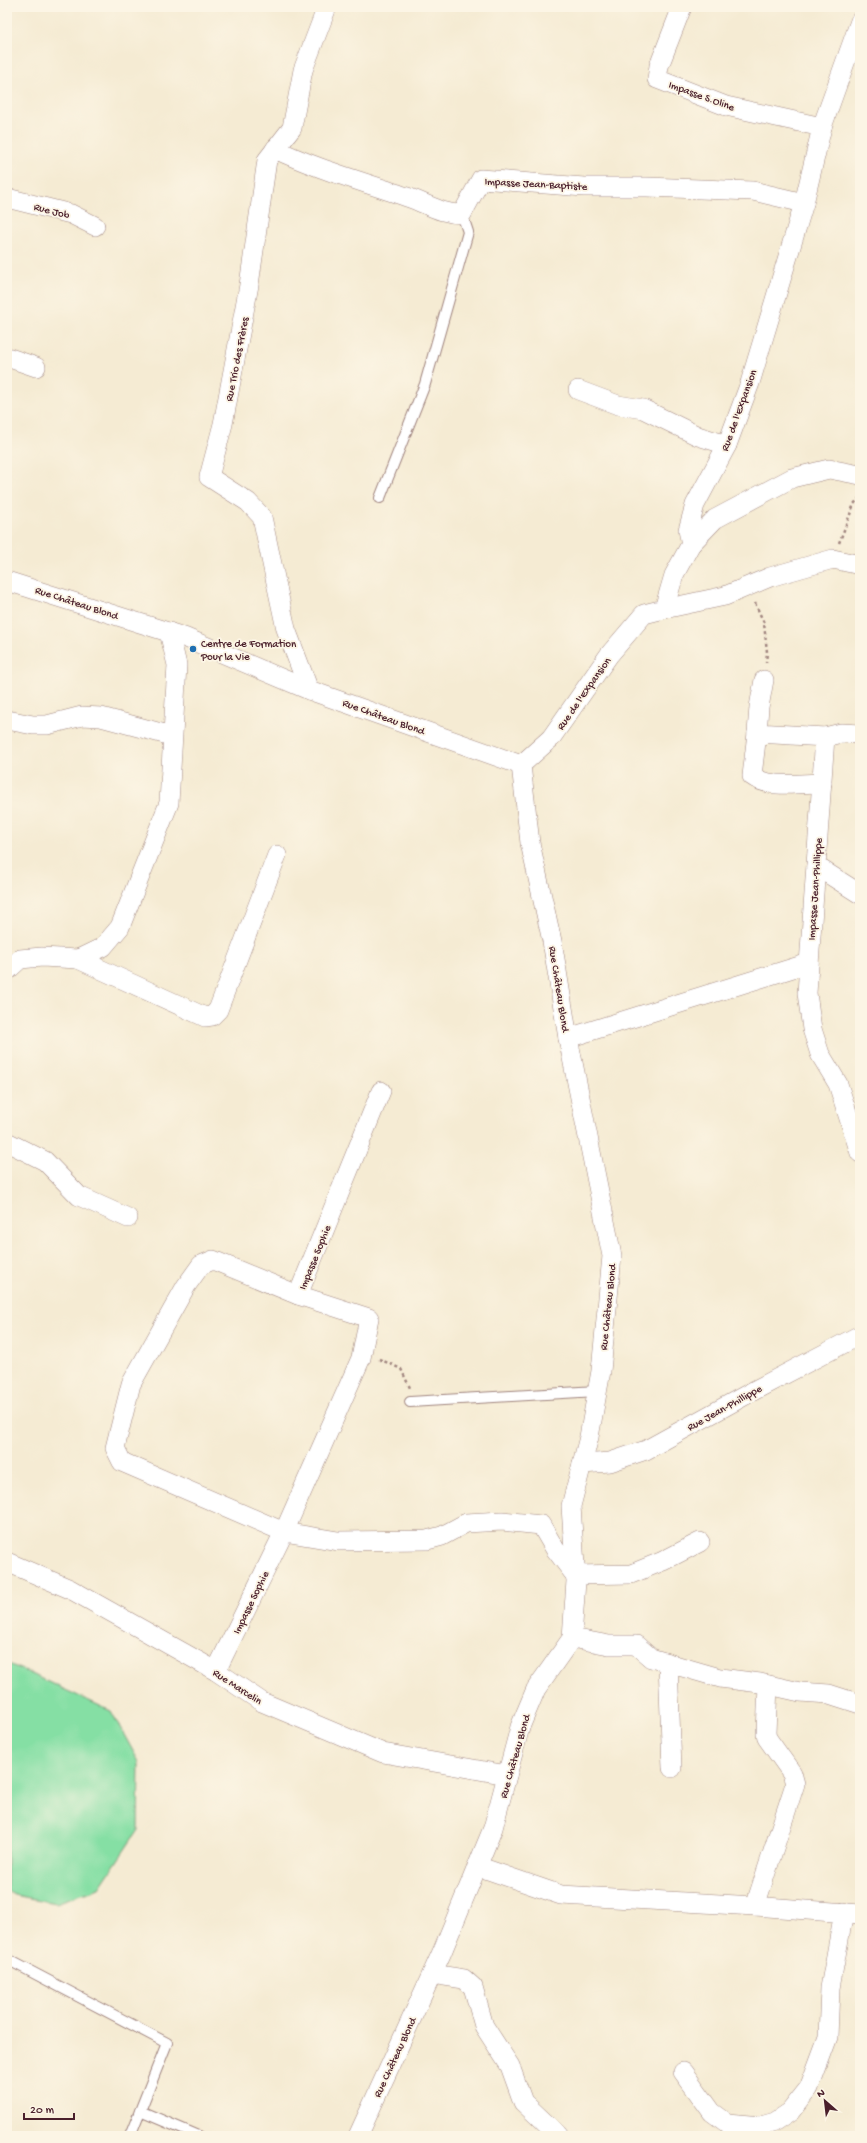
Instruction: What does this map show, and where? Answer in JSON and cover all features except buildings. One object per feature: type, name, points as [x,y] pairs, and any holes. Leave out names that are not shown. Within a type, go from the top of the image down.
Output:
[{"type":"street","name":"Rue Trio des Frères","points":[[309,690],[286,629],[262,517],[248,502],[209,477],[223,424],[248,293],[267,160],[292,128],[303,70],[327,7]]},
{"type":"street","name":"Impasse S.Oline","points":[[682,7],[659,66],[657,79],[726,106],[822,127]]},
{"type":"street","name":"Rue de l'Expansion","points":[[691,544],[688,530],[695,506],[727,445],[752,376],[804,203],[822,127],[860,21]]},
{"type":"street","points":[[275,149],[306,164],[412,199],[447,214],[462,214]]},
{"type":"street","name":"Impasse Jean-Baptiste","points":[[462,214],[480,178],[584,187],[647,187],[753,192],[804,203]]},
{"type":"street","name":"Rue Job","points":[[7,198],[71,214],[95,226]]},
{"type":"street","points":[[7,357],[36,367]]},
{"type":"street","points":[[578,390],[618,405],[643,409],[698,436],[727,445]]},
{"type":"street","points":[[664,609],[674,576],[691,544],[715,519],[792,478],[830,469],[860,475]]},
{"type":"street","points":[[833,559],[860,565]]},
{"type":"street","name":"Rue de l'Expansion","points":[[521,765],[551,738],[609,655],[644,614],[725,596],[770,577],[833,559]]},
{"type":"street","name":"Rue Château Blond","points":[[7,581],[169,632],[309,690],[521,765],[530,843],[552,941],[568,1038],[612,1256],[601,1371],[589,1437],[571,1506],[575,1575],[572,1638],[536,1690],[520,1727],[493,1828],[478,1866],[432,1974],[358,2136]]},
{"type":"street","points":[[78,959],[103,947],[120,927],[169,803],[177,665],[169,632]]},
{"type":"street","points":[[764,680],[759,707],[752,776],[759,782],[770,783],[822,782]]},
{"type":"street","points":[[7,720],[33,726],[47,725],[82,716],[101,717],[172,736]]},
{"type":"street","points":[[757,733],[825,738],[841,733],[860,734]]},
{"type":"street","name":"Impasse Jean-Phillippe","points":[[825,738],[807,993],[812,1029],[820,1054],[838,1084],[860,1153]]},
{"type":"street","points":[[7,971],[20,959],[42,957],[78,959],[204,1017],[212,1016],[218,1010],[277,855]]},
{"type":"street","points":[[816,866],[860,894]]},
{"type":"street","points":[[568,1038],[809,963]]},
{"type":"street","name":"Impasse Sophie","points":[[216,1671],[284,1532],[362,1352],[369,1318],[298,1295],[381,1091]]},
{"type":"street","points":[[7,1142],[45,1161],[80,1196],[128,1218]]},
{"type":"street","points":[[298,1295],[213,1260],[201,1265],[169,1316],[131,1384],[115,1448],[122,1462],[284,1532],[338,1541],[420,1540],[442,1536],[466,1523],[502,1521],[541,1525],[555,1549],[575,1575],[631,1574],[663,1561],[700,1542]]},
{"type":"street","name":"Rue Jean-Phillippe","points":[[582,1464],[610,1462],[646,1450],[754,1390],[860,1335]]},
{"type":"street","name":"Rue Marcelin","points":[[7,1562],[70,1589],[216,1671],[262,1702],[383,1753],[507,1775]]},
{"type":"street","points":[[572,1638],[609,1645],[636,1645],[651,1658],[720,1678],[768,1685],[800,1692],[829,1694],[860,1704]]},
{"type":"street","points":[[668,1663],[672,1768]]},
{"type":"street","points":[[755,1906],[796,1784],[792,1773],[766,1733],[768,1685]]},
{"type":"street","points":[[478,1866],[561,1895],[852,1913],[830,1988],[828,2037],[809,2088],[790,2112],[775,2122],[761,2126],[727,2123],[712,2112],[683,2072]]},
{"type":"street","points":[[432,1974],[464,1979],[473,1986],[484,2026],[510,2066],[523,2102],[559,2136]]},
{"type":"lane","points":[[380,498],[427,377],[468,232],[462,214]]},
{"type":"lane","points":[[414,1402],[597,1391]]},
{"type":"lane","points":[[7,1959],[167,2043],[130,2136]]},
{"type":"lane","points":[[140,2111],[199,2136]]},
{"type":"path","points":[[833,559],[854,504],[860,497]]},
{"type":"path","points":[[749,585],[756,608],[764,623],[767,652],[764,680]]},
{"type":"path","points":[[362,1352],[401,1369],[414,1402]]},
{"type":"green space","points":[[7,1663],[111,1711],[139,1762],[138,1830],[99,1888],[56,1903],[14,1895],[7,1891]]},
{"type":"place","name":"Centre de Formation Pour la Vie","points":[[193,649]]}]
